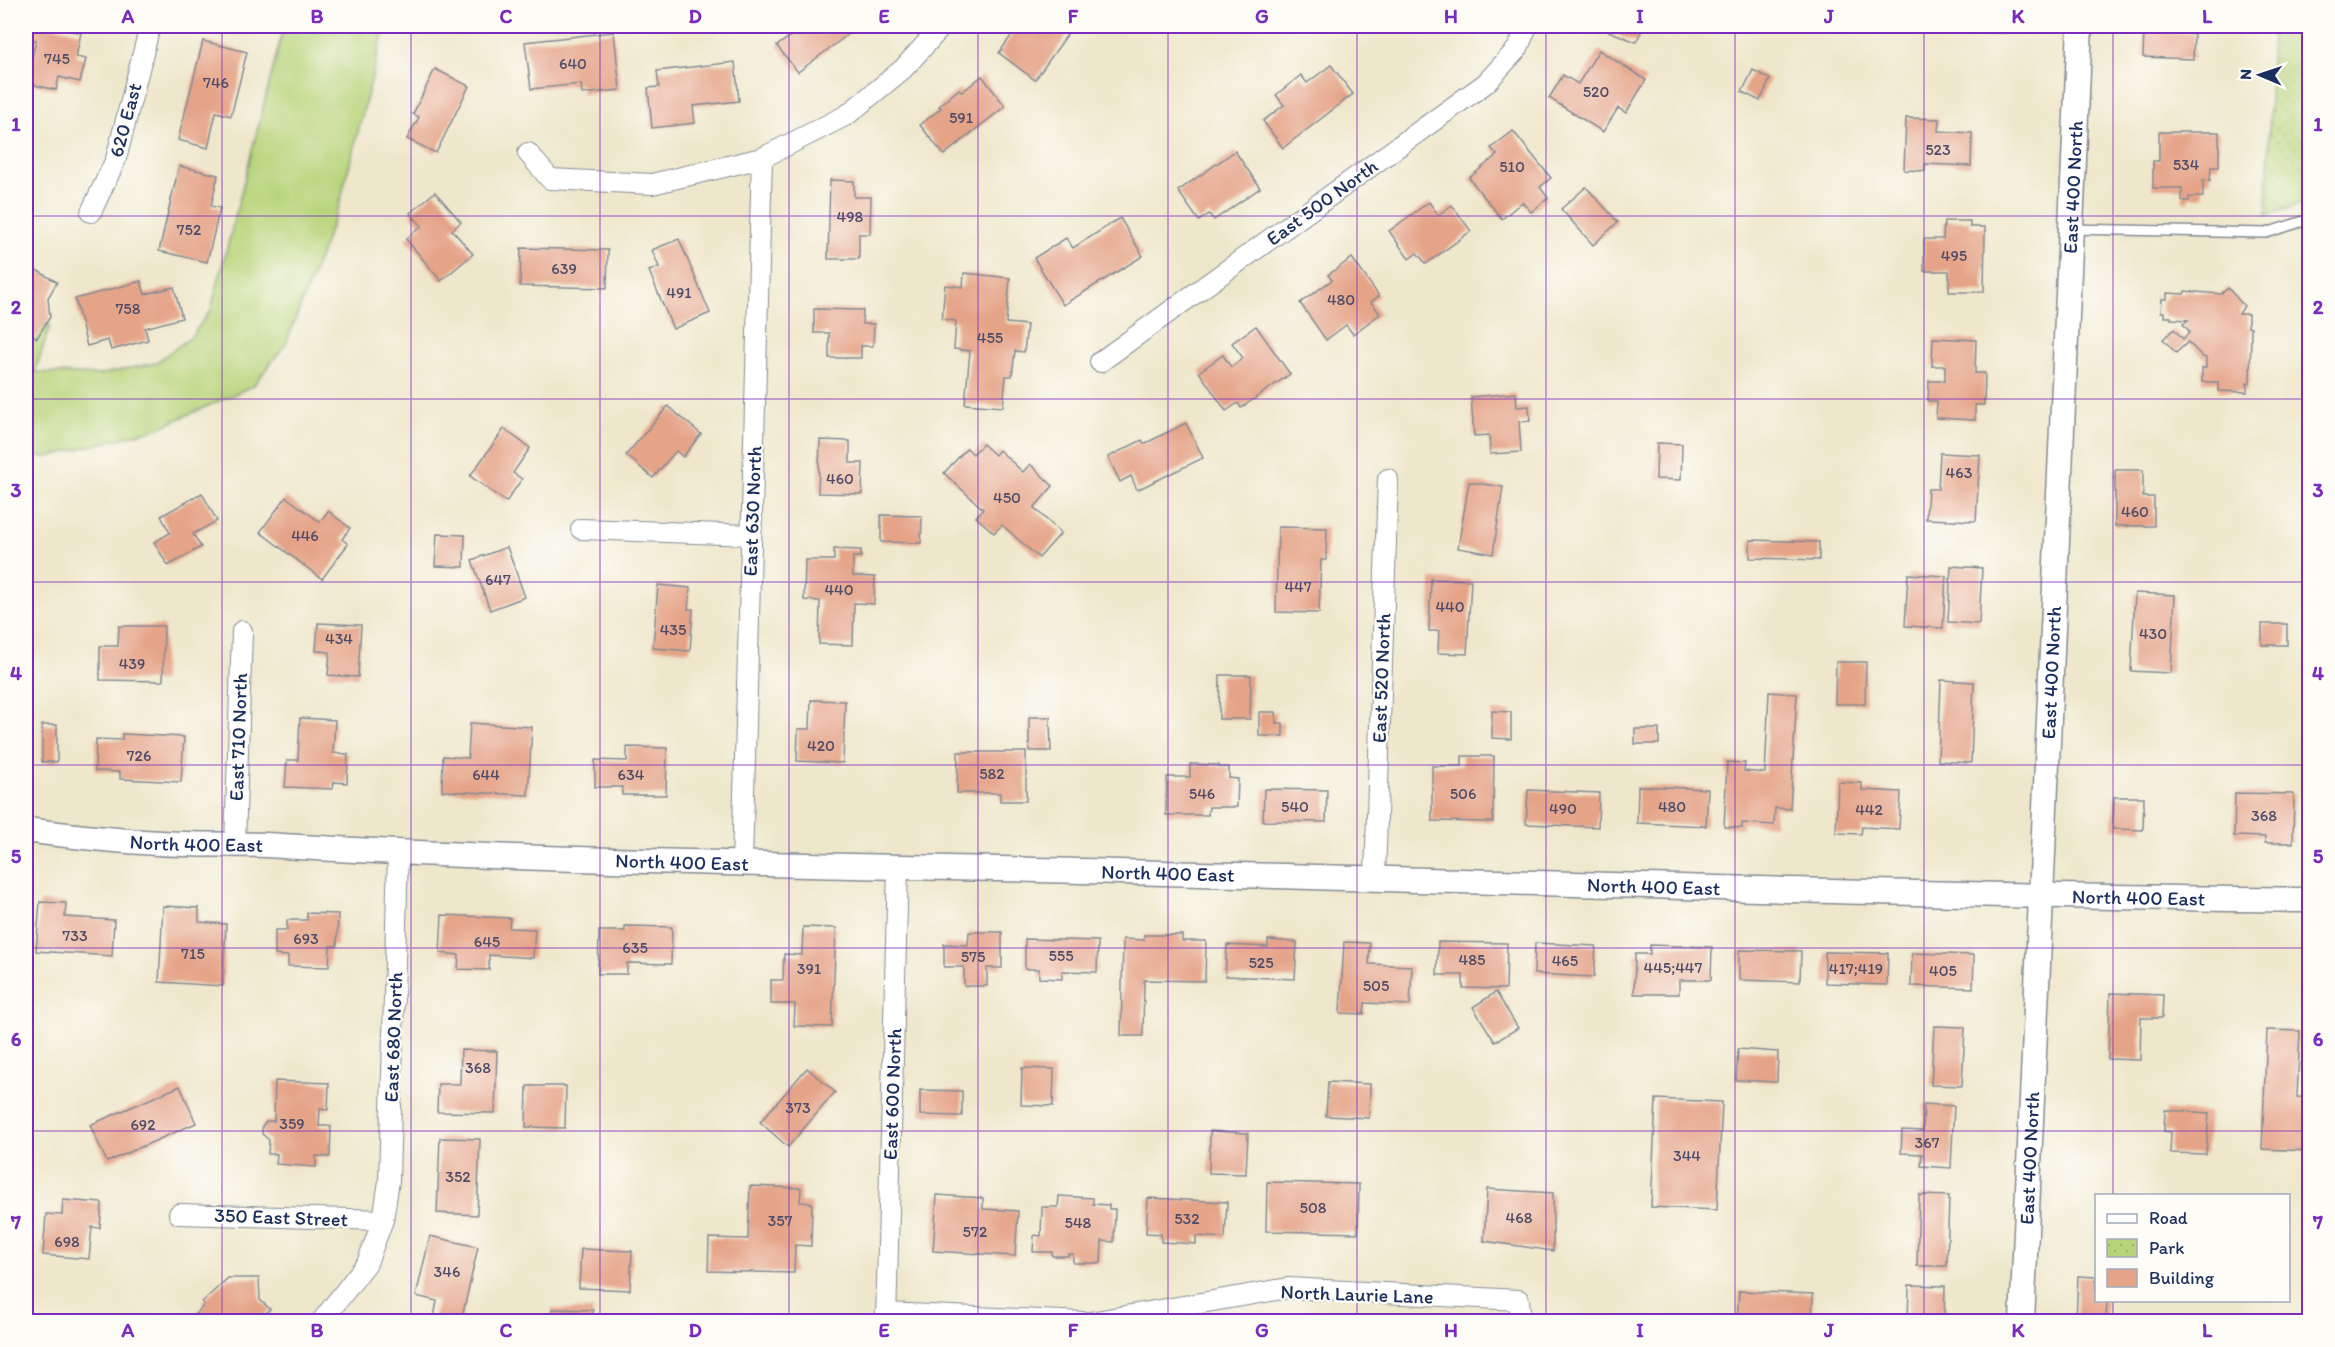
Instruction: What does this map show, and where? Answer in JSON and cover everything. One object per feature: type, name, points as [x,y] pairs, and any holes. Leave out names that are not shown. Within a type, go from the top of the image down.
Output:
[{"type":"street","name":"620 East","points":[[91,212],[116,159],[150,26]]},
{"type":"street","points":[[528,153],[550,179],[652,184],[762,158],[847,115],[903,69],[942,26]]},
{"type":"street","name":"East 500 North","points":[[1100,362],[1486,84],[1518,48],[1527,26]]},
{"type":"street","name":"East 400 North","points":[[2022,1322],[2080,26]]},
{"type":"street","name":"East 630 North","points":[[742,864],[762,158]]},
{"type":"street","name":"East 520 North","points":[[1375,877],[1388,479]]},
{"type":"street","points":[[581,529],[751,535]]},
{"type":"street","name":"East 710 North","points":[[235,843],[242,630]]},
{"type":"street","name":"North 400 East","points":[[26,830],[97,839],[173,844],[235,843],[398,853],[742,864],[1375,877],[2042,897],[2310,900]]},
{"type":"street","name":"East 680 North","points":[[321,1322],[367,1263],[383,1220],[389,1181],[398,853]]},
{"type":"street","name":"East 600 North","points":[[886,1317],[898,867]]},
{"type":"street","name":"350 East Street","points":[[179,1214],[383,1220]]},
{"type":"street","name":"North Laurie Lane","points":[[1090,1322],[1288,1288],[1519,1300],[1521,1322]]},
{"type":"street","points":[[886,1317],[1083,1322]]},
{"type":"lane","points":[[2071,230],[2266,233],[2310,219]]},
{"type":"green space","points":[[284,26],[385,26],[339,206],[286,344],[253,386],[156,429],[47,457],[26,455],[26,315],[50,326],[35,372],[98,375],[155,363],[191,337],[211,310]]},
{"type":"green space","points":[[2272,26],[2309,26],[2310,201],[2267,215]]},
{"type":"building","points":[[31,26],[51,26],[81,33],[76,57],[86,59],[80,82],[59,77],[56,90],[26,83],[36,40],[28,38]]},
{"type":"building","points":[[804,26],[844,26],[850,33],[798,72],[777,46]]},
{"type":"building","points":[[1018,26],[1067,26],[1063,32],[1067,35],[1035,80],[999,53]]},
{"type":"building","points":[[1596,26],[1644,26],[1636,42]]},
{"type":"building","points":[[1957,26],[2006,26],[2005,33],[1957,32]]},
{"type":"building","points":[[2144,31],[2194,34],[2193,59],[2143,57]]},
{"type":"building","points":[[614,32],[620,90],[582,94],[581,84],[531,89],[525,42]]},
{"type":"building","points":[[203,41],[247,52],[231,116],[216,112],[208,148],[178,140]]},
{"type":"building","points":[[1599,50],[1646,80],[1626,113],[1618,108],[1603,132],[1549,98],[1563,75],[1578,84]]},
{"type":"building","points":[[735,62],[739,101],[693,106],[695,123],[652,128],[648,88],[659,87],[657,71]]},
{"type":"building","points":[[1331,65],[1353,94],[1283,148],[1263,121],[1284,105],[1276,95],[1301,75],[1307,83]]},
{"type":"building","points":[[435,69],[469,86],[436,153],[407,139],[419,117],[413,114]]},
{"type":"building","points":[[1753,70],[1770,79],[1760,101],[1742,92]]},
{"type":"building","points":[[982,76],[1005,106],[944,155],[920,125],[959,89],[962,92]]},
{"type":"building","points":[[1906,118],[1939,119],[1938,131],[1972,133],[1971,166],[1925,164],[1925,171],[1904,170]]},
{"type":"building","points":[[1513,131],[1551,178],[1540,187],[1548,198],[1531,212],[1522,202],[1502,219],[1469,178],[1497,155],[1491,148]]},
{"type":"building","points":[[2159,132],[2219,132],[2219,167],[2211,167],[2210,181],[2203,180],[2203,197],[2189,197],[2189,201],[2182,201],[2182,188],[2153,188],[2153,161],[2159,161]]},
{"type":"building","points":[[1235,151],[1260,188],[1214,220],[1209,214],[1199,221],[1178,191]]},
{"type":"building","points":[[179,166],[218,175],[211,206],[220,208],[207,262],[159,251]]},
{"type":"building","points":[[830,180],[854,181],[854,197],[871,197],[870,234],[859,234],[859,259],[828,259]]},
{"type":"building","points":[[1586,187],[1618,222],[1593,245],[1561,209]]},
{"type":"building","points":[[435,192],[461,222],[452,230],[473,254],[441,281],[406,239],[422,226],[410,213]]},
{"type":"building","points":[[1429,202],[1438,215],[1452,205],[1471,231],[1426,264],[1417,253],[1409,259],[1389,231]]},
{"type":"building","points":[[1120,218],[1143,256],[1063,305],[1034,258],[1066,238],[1073,248]]},
{"type":"building","points":[[1944,221],[1970,221],[1970,227],[1985,227],[1984,292],[1949,292],[1949,271],[1924,271],[1924,239],[1943,239]]},
{"type":"building","points":[[679,239],[710,313],[673,329],[649,271],[659,267],[652,250]]},
{"type":"building","points":[[521,248],[608,250],[607,288],[520,286]]},
{"type":"building","points":[[1352,258],[1379,296],[1371,302],[1380,314],[1353,334],[1346,325],[1326,340],[1300,303],[1332,280],[1328,275]]},
{"type":"building","points":[[26,264],[57,282],[48,298],[50,317],[37,338],[26,331]]},
{"type":"building","points":[[964,273],[1010,278],[1006,323],[1027,325],[1024,352],[1015,351],[1012,376],[1006,376],[1003,407],[965,404],[970,351],[954,349],[956,321],[942,319],[945,285],[963,287]]},
{"type":"building","points":[[141,281],[145,294],[174,287],[182,318],[145,328],[148,340],[111,350],[108,340],[87,346],[75,299]]},
{"type":"building","points":[[2228,288],[2244,306],[2239,314],[2248,314],[2248,327],[2251,327],[2250,383],[2247,383],[2247,392],[2218,391],[2218,382],[2202,382],[2202,368],[2206,368],[2206,358],[2188,342],[2176,353],[2163,339],[2174,329],[2183,339],[2190,332],[2183,324],[2188,320],[2164,317],[2164,312],[2161,312],[2162,299],[2167,299],[2167,293],[2184,294],[2185,291],[2221,294]]},
{"type":"building","points":[[814,309],[863,310],[862,324],[874,324],[873,346],[861,346],[861,358],[829,358],[829,333],[814,333]]},
{"type":"building","points":[[1256,326],[1290,374],[1241,408],[1238,403],[1226,411],[1199,372],[1223,355],[1231,367],[1243,358],[1232,343]]},
{"type":"building","points":[[1933,338],[1976,340],[1975,373],[1985,373],[1984,405],[1975,405],[1975,420],[1936,418],[1937,401],[1928,401],[1929,381],[1945,381],[1945,366],[1932,366]]},
{"type":"building","points":[[1516,393],[1517,407],[1529,406],[1530,421],[1519,422],[1521,452],[1490,454],[1489,435],[1474,436],[1471,397]]},
{"type":"building","points":[[668,406],[701,434],[683,457],[676,451],[653,478],[626,455]]},
{"type":"building","points":[[1186,423],[1203,458],[1137,490],[1131,476],[1120,482],[1108,457],[1142,440],[1144,444]]},
{"type":"building","points":[[504,429],[530,448],[513,473],[522,479],[506,502],[470,476]]},
{"type":"building","points":[[820,440],[850,441],[850,463],[863,463],[862,494],[818,493]]},
{"type":"building","points":[[1657,443],[1682,444],[1681,480],[1656,479]]},
{"type":"building","points":[[983,444],[995,455],[999,450],[1023,472],[1030,464],[1053,486],[1034,508],[1061,533],[1039,558],[1002,525],[994,533],[976,517],[983,509],[944,473],[967,448],[973,454]]},
{"type":"building","points":[[1940,453],[1980,455],[1976,521],[1926,519],[1928,489],[1938,489]]},
{"type":"building","points":[[2115,470],[2143,470],[2143,497],[2154,497],[2154,526],[2115,526]]},
{"type":"building","points":[[1469,482],[1503,487],[1493,554],[1458,548]]},
{"type":"building","points":[[202,493],[217,521],[193,534],[201,547],[168,566],[154,542],[170,533],[161,516]]},
{"type":"building","points":[[286,497],[320,522],[328,511],[350,528],[342,539],[348,544],[322,579],[260,532]]},
{"type":"building","points":[[881,515],[922,516],[921,543],[881,542]]},
{"type":"building","points":[[1278,527],[1327,528],[1326,560],[1321,560],[1319,613],[1276,612]]},
{"type":"building","points":[[437,534],[465,535],[464,567],[435,566]]},
{"type":"building","points":[[1750,540],[1819,542],[1819,560],[1750,558]]},
{"type":"building","points":[[507,547],[525,597],[490,610],[472,560]]},
{"type":"building","points":[[834,549],[861,550],[861,557],[853,557],[853,576],[875,577],[874,604],[854,603],[853,645],[819,644],[820,601],[804,600],[805,560],[834,560]]},
{"type":"building","points":[[1951,566],[1982,568],[1979,624],[1948,622]]},
{"type":"building","points":[[1908,574],[1946,576],[1943,628],[1905,626]]},
{"type":"building","points":[[1431,579],[1471,580],[1467,654],[1438,653],[1439,631],[1429,631]]},
{"type":"building","points":[[658,585],[690,588],[688,609],[693,609],[690,651],[653,648]]},
{"type":"building","points":[[2135,593],[2175,595],[2171,673],[2131,671]]},
{"type":"building","points":[[318,623],[361,625],[358,677],[328,675],[330,652],[316,651]]},
{"type":"building","points":[[2262,624],[2287,624],[2287,645],[2262,645]]},
{"type":"building","points":[[119,626],[164,626],[163,681],[100,680],[100,646],[118,646]]},
{"type":"building","points":[[1836,662],[1866,662],[1865,704],[1835,704]]},
{"type":"building","points":[[1220,675],[1251,675],[1250,719],[1219,719]]},
{"type":"building","points":[[1941,680],[1974,682],[1971,763],[1938,761]]},
{"type":"building","points":[[1769,692],[1797,694],[1790,809],[1775,808],[1774,825],[1742,823],[1742,828],[1724,827],[1727,762],[1745,763],[1744,771],[1765,773]]},
{"type":"building","points":[[811,700],[845,701],[843,763],[797,761],[798,729],[810,729]]},
{"type":"building","points":[[1492,711],[1511,712],[1511,739],[1492,738]]},
{"type":"building","points":[[1259,712],[1276,712],[1276,723],[1283,723],[1283,736],[1259,736]]},
{"type":"building","points":[[1029,717],[1050,717],[1051,751],[1029,751]]},
{"type":"building","points":[[300,718],[335,720],[333,753],[348,754],[347,783],[334,782],[333,789],[285,787],[287,760],[298,760]]},
{"type":"building","points":[[470,723],[532,727],[528,795],[442,791],[443,756],[468,758]]},
{"type":"building","points":[[42,725],[57,725],[57,762],[42,762]]},
{"type":"building","points":[[1635,729],[1659,729],[1659,744],[1635,744]]},
{"type":"building","points":[[122,734],[184,737],[181,782],[120,779],[120,772],[95,771],[96,739],[122,740]]},
{"type":"building","points":[[627,747],[667,748],[666,795],[622,795],[622,787],[595,787],[595,760],[627,761]]},
{"type":"building","points":[[958,752],[1026,752],[1026,801],[1000,801],[1000,793],[957,793]]},
{"type":"building","points":[[1462,756],[1494,756],[1493,822],[1432,821],[1432,766],[1462,766]]},
{"type":"building","points":[[1190,764],[1229,767],[1229,778],[1238,779],[1237,807],[1209,807],[1208,815],[1166,815],[1167,777],[1190,777]]},
{"type":"building","points":[[1838,782],[1862,783],[1862,790],[1901,792],[1899,829],[1862,827],[1861,834],[1836,833]]},
{"type":"building","points":[[1638,786],[1708,789],[1706,826],[1637,823]]},
{"type":"building","points":[[1264,789],[1327,790],[1326,822],[1263,821]]},
{"type":"building","points":[[1528,790],[1599,793],[1598,827],[1526,824]]},
{"type":"building","points":[[2235,793],[2294,794],[2293,843],[2265,843],[2265,837],[2234,836]]},
{"type":"building","points":[[2114,797],[2144,797],[2143,830],[2113,829]]},
{"type":"building","points":[[40,902],[66,903],[65,917],[114,920],[112,956],[36,951]]},
{"type":"building","points":[[163,906],[199,908],[199,922],[226,924],[223,986],[159,982]]},
{"type":"building","points":[[307,913],[338,914],[337,946],[330,946],[329,967],[288,966],[288,956],[275,955],[275,930],[287,930],[287,920],[307,920]]},
{"type":"building","points":[[442,915],[510,918],[509,928],[535,929],[533,958],[489,955],[489,970],[458,969],[459,955],[440,953]]},
{"type":"building","points":[[625,926],[672,927],[671,964],[627,963],[627,974],[598,974],[599,931],[625,931]]},
{"type":"building","points":[[803,927],[836,928],[832,1027],[794,1026],[795,1004],[771,1004],[771,980],[783,980],[784,954],[802,955]]},
{"type":"building","points":[[969,932],[1002,932],[1002,968],[987,968],[987,986],[964,986],[964,967],[944,967],[944,944],[968,945]]},
{"type":"building","points":[[1144,935],[1182,935],[1182,941],[1206,941],[1205,981],[1144,980],[1143,1036],[1121,1036],[1123,939],[1144,940]]},
{"type":"building","points":[[1025,939],[1098,941],[1097,972],[1062,971],[1062,979],[1039,978],[1039,969],[1025,969]]},
{"type":"building","points":[[1268,940],[1297,942],[1295,979],[1225,976],[1227,945],[1268,947]]},
{"type":"building","points":[[1344,942],[1370,943],[1369,964],[1412,966],[1410,1005],[1365,1003],[1364,1014],[1340,1013]]},
{"type":"building","points":[[1438,942],[1507,943],[1506,989],[1463,988],[1463,975],[1437,975]]},
{"type":"building","points":[[1535,943],[1596,946],[1594,977],[1534,974]]},
{"type":"building","points":[[1650,945],[1712,947],[1711,980],[1679,980],[1679,994],[1634,994],[1635,954],[1650,954]]},
{"type":"building","points":[[1739,950],[1801,951],[1800,982],[1739,980]]},
{"type":"building","points":[[1825,952],[1888,953],[1887,985],[1825,983]]},
{"type":"building","points":[[1912,953],[1974,955],[1973,988],[1911,986]]},
{"type":"building","points":[[1496,992],[1518,1028],[1495,1042],[1473,1007]]},
{"type":"building","points":[[2110,993],[2163,995],[2162,1018],[2141,1018],[2140,1060],[2108,1059]]},
{"type":"building","points":[[1934,1026],[1965,1027],[1962,1086],[1931,1085]]},
{"type":"building","points":[[2267,1030],[2300,1031],[2297,1097],[2310,1098],[2310,1151],[2262,1149]]},
{"type":"building","points":[[1738,1049],[1778,1052],[1777,1082],[1736,1080]]},
{"type":"building","points":[[461,1050],[497,1051],[495,1113],[437,1112],[438,1084],[460,1084]]},
{"type":"building","points":[[807,1068],[835,1092],[788,1147],[760,1122]]},
{"type":"building","points":[[1022,1068],[1054,1069],[1053,1106],[1021,1105]]},
{"type":"building","points":[[275,1081],[329,1083],[328,1110],[320,1109],[319,1126],[331,1126],[330,1157],[316,1156],[316,1167],[276,1164],[277,1154],[268,1154],[269,1140],[262,1134],[262,1126],[267,1121],[274,1121]]},
{"type":"building","points":[[1328,1082],[1370,1084],[1369,1118],[1326,1116]]},
{"type":"building","points":[[180,1086],[196,1123],[107,1162],[90,1125]]},
{"type":"building","points":[[527,1086],[566,1086],[565,1128],[526,1127]]},
{"type":"building","points":[[920,1090],[962,1091],[962,1116],[920,1115]]},
{"type":"building","points":[[1656,1099],[1722,1102],[1717,1210],[1651,1207]]},
{"type":"building","points":[[1924,1104],[1954,1106],[1951,1168],[1921,1166],[1922,1154],[1901,1153],[1902,1130],[1923,1131]]},
{"type":"building","points":[[2165,1110],[2209,1113],[2206,1154],[2170,1153],[2171,1132],[2164,1131]]},
{"type":"building","points":[[1210,1131],[1248,1133],[1246,1174],[1209,1173]]},
{"type":"building","points":[[440,1138],[480,1139],[477,1215],[437,1213]]},
{"type":"building","points":[[1267,1182],[1359,1184],[1358,1233],[1266,1231]]},
{"type":"building","points":[[750,1186],[801,1188],[800,1202],[812,1203],[811,1246],[795,1245],[794,1273],[708,1271],[709,1238],[748,1239]]},
{"type":"building","points":[[1487,1189],[1553,1193],[1553,1251],[1484,1241]]},
{"type":"building","points":[[937,1195],[983,1198],[983,1209],[1018,1211],[1015,1256],[933,1251]]},
{"type":"building","points":[[1919,1195],[1949,1196],[1947,1266],[1917,1266]]},
{"type":"building","points":[[1059,1196],[1093,1198],[1093,1204],[1109,1205],[1109,1209],[1115,1209],[1114,1242],[1102,1241],[1101,1263],[1073,1263],[1073,1254],[1052,1256],[1052,1252],[1033,1252],[1034,1235],[1041,1236],[1042,1207],[1058,1207]]},
{"type":"building","points":[[1148,1198],[1227,1202],[1225,1238],[1196,1236],[1196,1244],[1161,1242],[1161,1234],[1146,1233]]},
{"type":"building","points":[[63,1200],[102,1203],[100,1228],[92,1227],[89,1259],[43,1255],[46,1214],[62,1215]]},
{"type":"building","points":[[430,1236],[478,1247],[461,1322],[433,1322],[437,1301],[416,1296]]},
{"type":"building","points":[[581,1249],[632,1251],[630,1290],[579,1288]]},
{"type":"building","points":[[2078,1276],[2095,1277],[2095,1302],[2107,1302],[2106,1322],[2076,1322]]},
{"type":"building","points":[[228,1278],[259,1278],[260,1300],[270,1309],[258,1322],[188,1322],[204,1305],[202,1302]]},
{"type":"building","points":[[1909,1285],[1945,1286],[1944,1322],[1908,1322]]},
{"type":"building","points":[[1739,1291],[1813,1294],[1812,1322],[1737,1322]]},
{"type":"building","points":[[552,1309],[593,1310],[592,1322],[552,1322]]},
{"type":"building","points":[[712,1315],[770,1318],[770,1322],[712,1322]]}]
